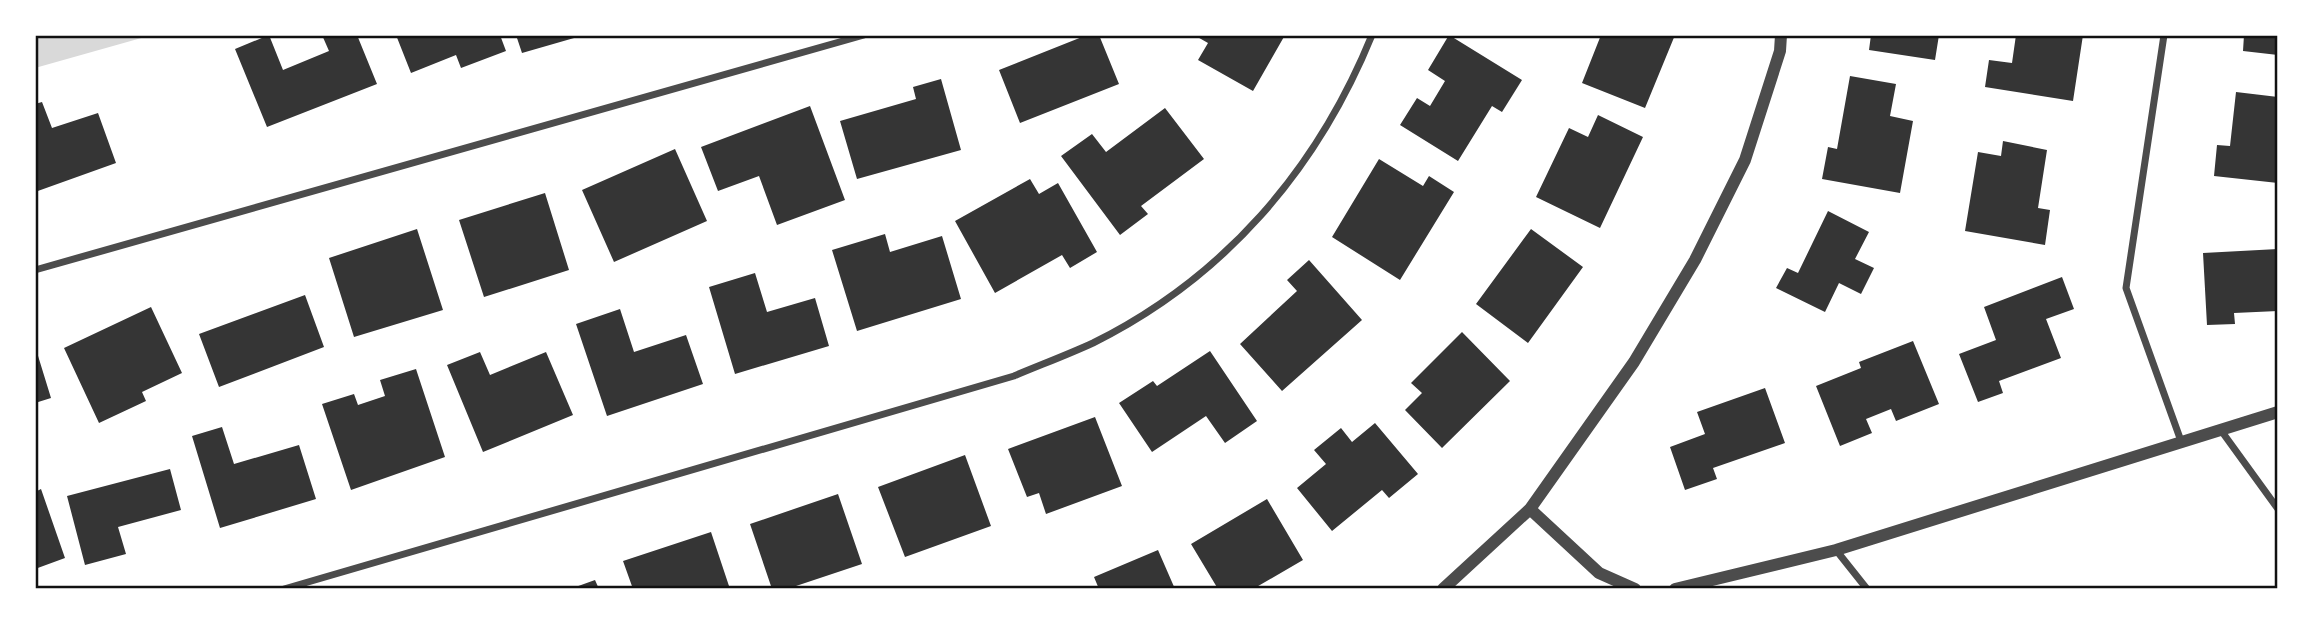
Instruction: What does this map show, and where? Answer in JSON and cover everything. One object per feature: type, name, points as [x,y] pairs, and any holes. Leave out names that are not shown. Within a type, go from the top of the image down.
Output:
[{"type":"street","points":[[35,270],[864,35]]},
{"type":"street","points":[[284,589],[1014,376],[1093,343],[1144,313],[1203,271],[1264,216],[1309,155],[1353,81],[1372,35]]},
{"type":"street","points":[[1443,589],[1530,509],[1634,362],[1695,260],[1745,160],[1780,51],[1781,35]]},
{"type":"street","points":[[2164,35],[2126,288],[2181,441]]},
{"type":"street","points":[[1675,589],[1836,550],[2278,412]]},
{"type":"street","points":[[2220,429],[2278,509]]},
{"type":"street","points":[[1530,509],[1599,573],[1635,589]]},
{"type":"street","points":[[1836,550],[1867,589]]},
{"type":"shaded area","points":[[35,35],[152,35],[35,68]]},
{"type":"building","points":[[269,35],[283,70],[329,51],[322,35],[357,35],[377,84],[267,127],[235,49]]},
{"type":"building","points":[[396,35],[500,35],[506,51],[461,68],[456,55],[411,73]]},
{"type":"building","points":[[516,35],[581,35],[581,36],[522,53]]},
{"type":"building","points":[[1087,35],[1099,35],[1119,84],[1020,123],[999,70]]},
{"type":"building","points":[[1194,35],[1285,35],[1253,91],[1198,60],[1208,43]]},
{"type":"building","points":[[1449,35],[1522,80],[1502,112],[1492,106],[1458,161],[1400,125],[1417,98],[1430,106],[1445,81],[1428,70]]},
{"type":"building","points":[[1601,35],[1675,35],[1645,108],[1582,83]]},
{"type":"building","points":[[1871,35],[1939,35],[1935,60],[1869,50]]},
{"type":"building","points":[[2016,35],[2083,35],[2073,101],[1985,87],[1989,60],[2012,63]]},
{"type":"building","points":[[2244,35],[2278,35],[2278,55],[2243,51]]},
{"type":"building","points":[[1850,76],[1896,84],[1890,116],[1913,121],[1900,193],[1822,179],[1828,147],[1837,149]]},
{"type":"building","points":[[941,79],[961,150],[857,179],[840,121],[916,99],[913,87]]},
{"type":"building","points":[[2236,92],[2278,97],[2278,183],[2214,176],[2217,145],[2230,146]]},
{"type":"building","points":[[42,102],[52,128],[98,113],[116,163],[35,192],[35,104]]},
{"type":"building","points":[[810,106],[845,200],[777,225],[759,176],[718,191],[701,147]]},
{"type":"building","points":[[1165,108],[1204,159],[1141,206],[1148,214],[1120,235],[1061,156],[1092,134],[1106,152]]},
{"type":"building","points":[[1598,115],[1643,137],[1600,228],[1536,197],[1569,128],[1588,137]]},
{"type":"building","points":[[2003,141],[2047,150],[2038,208],[2050,210],[2045,245],[1965,231],[1978,152],[2001,156]]},
{"type":"building","points":[[675,149],[707,221],[614,262],[582,190]]},
{"type":"building","points":[[1379,159],[1423,186],[1429,176],[1454,192],[1400,280],[1332,237]]},
{"type":"building","points":[[1030,179],[1039,194],[1058,183],[1097,252],[1070,268],[1062,255],[995,293],[955,221]]},
{"type":"building","points":[[545,193],[569,270],[484,297],[459,220]]},
{"type":"building","points":[[1828,211],[1869,232],[1855,259],[1874,268],[1861,294],[1839,283],[1825,312],[1776,288],[1787,268],[1798,273]]},
{"type":"building","points":[[417,229],[443,310],[354,337],[329,258]]},
{"type":"building","points":[[1531,229],[1583,267],[1528,343],[1476,304]]},
{"type":"building","points":[[885,234],[890,252],[942,236],[961,299],[857,331],[832,250]]},
{"type":"building","points":[[2278,249],[2278,311],[2234,313],[2235,324],[2207,325],[2203,253]]},
{"type":"building","points":[[1309,260],[1362,320],[1282,391],[1240,344],[1297,291],[1287,280]]},
{"type":"building","points":[[755,273],[767,312],[815,298],[829,346],[735,374],[709,287]]},
{"type":"building","points":[[2062,277],[2074,309],[2046,319],[2061,358],[1999,381],[2003,393],[1978,402],[1959,354],[1996,340],[1984,307]]},
{"type":"building","points":[[305,295],[324,347],[219,387],[199,334]]},
{"type":"building","points":[[151,307],[182,373],[142,392],[146,401],[99,423],[64,348]]},
{"type":"building","points":[[620,309],[634,352],[686,335],[703,384],[607,416],[576,324]]},
{"type":"building","points":[[1462,332],[1510,381],[1442,448],[1405,410],[1422,393],[1411,383]]},
{"type":"building","points":[[1913,341],[1939,404],[1896,421],[1891,409],[1866,419],[1872,433],[1840,446],[1816,386],[1861,368],[1859,362]]},
{"type":"building","points":[[35,346],[51,398],[35,403]]},
{"type":"building","points":[[1210,351],[1257,421],[1225,443],[1206,416],[1152,452],[1119,403],[1153,381],[1157,386]]},
{"type":"building","points":[[480,352],[490,375],[546,352],[573,415],[483,452],[447,365]]},
{"type":"building","points":[[416,369],[445,457],[351,490],[322,404],[354,394],[358,405],[385,396],[380,380]]},
{"type":"building","points":[[1765,388],[1785,443],[1713,468],[1717,479],[1685,490],[1670,447],[1705,434],[1697,412]]},
{"type":"building","points":[[1095,417],[1122,486],[1046,514],[1039,493],[1027,497],[1008,449]]},
{"type":"building","points":[[1375,423],[1418,474],[1389,498],[1382,490],[1332,531],[1297,488],[1326,464],[1314,450],[1341,428],[1352,442]]},
{"type":"building","points":[[222,427],[234,464],[299,445],[316,499],[220,528],[192,436]]},
{"type":"building","points":[[965,455],[991,526],[905,557],[878,487]]},
{"type":"building","points":[[170,469],[181,510],[118,527],[126,554],[85,565],[67,496]]},
{"type":"building","points":[[41,489],[65,558],[35,569],[35,492]]},
{"type":"building","points":[[838,494],[862,564],[787,589],[772,589],[750,524]]},
{"type":"building","points":[[1267,499],[1303,560],[1253,589],[1218,589],[1191,544]]},
{"type":"building","points":[[711,532],[730,589],[633,589],[623,561]]},
{"type":"building","points":[[1158,550],[1175,589],[1099,589],[1094,577]]},
{"type":"building","points":[[595,580],[599,589],[570,589]]}]
